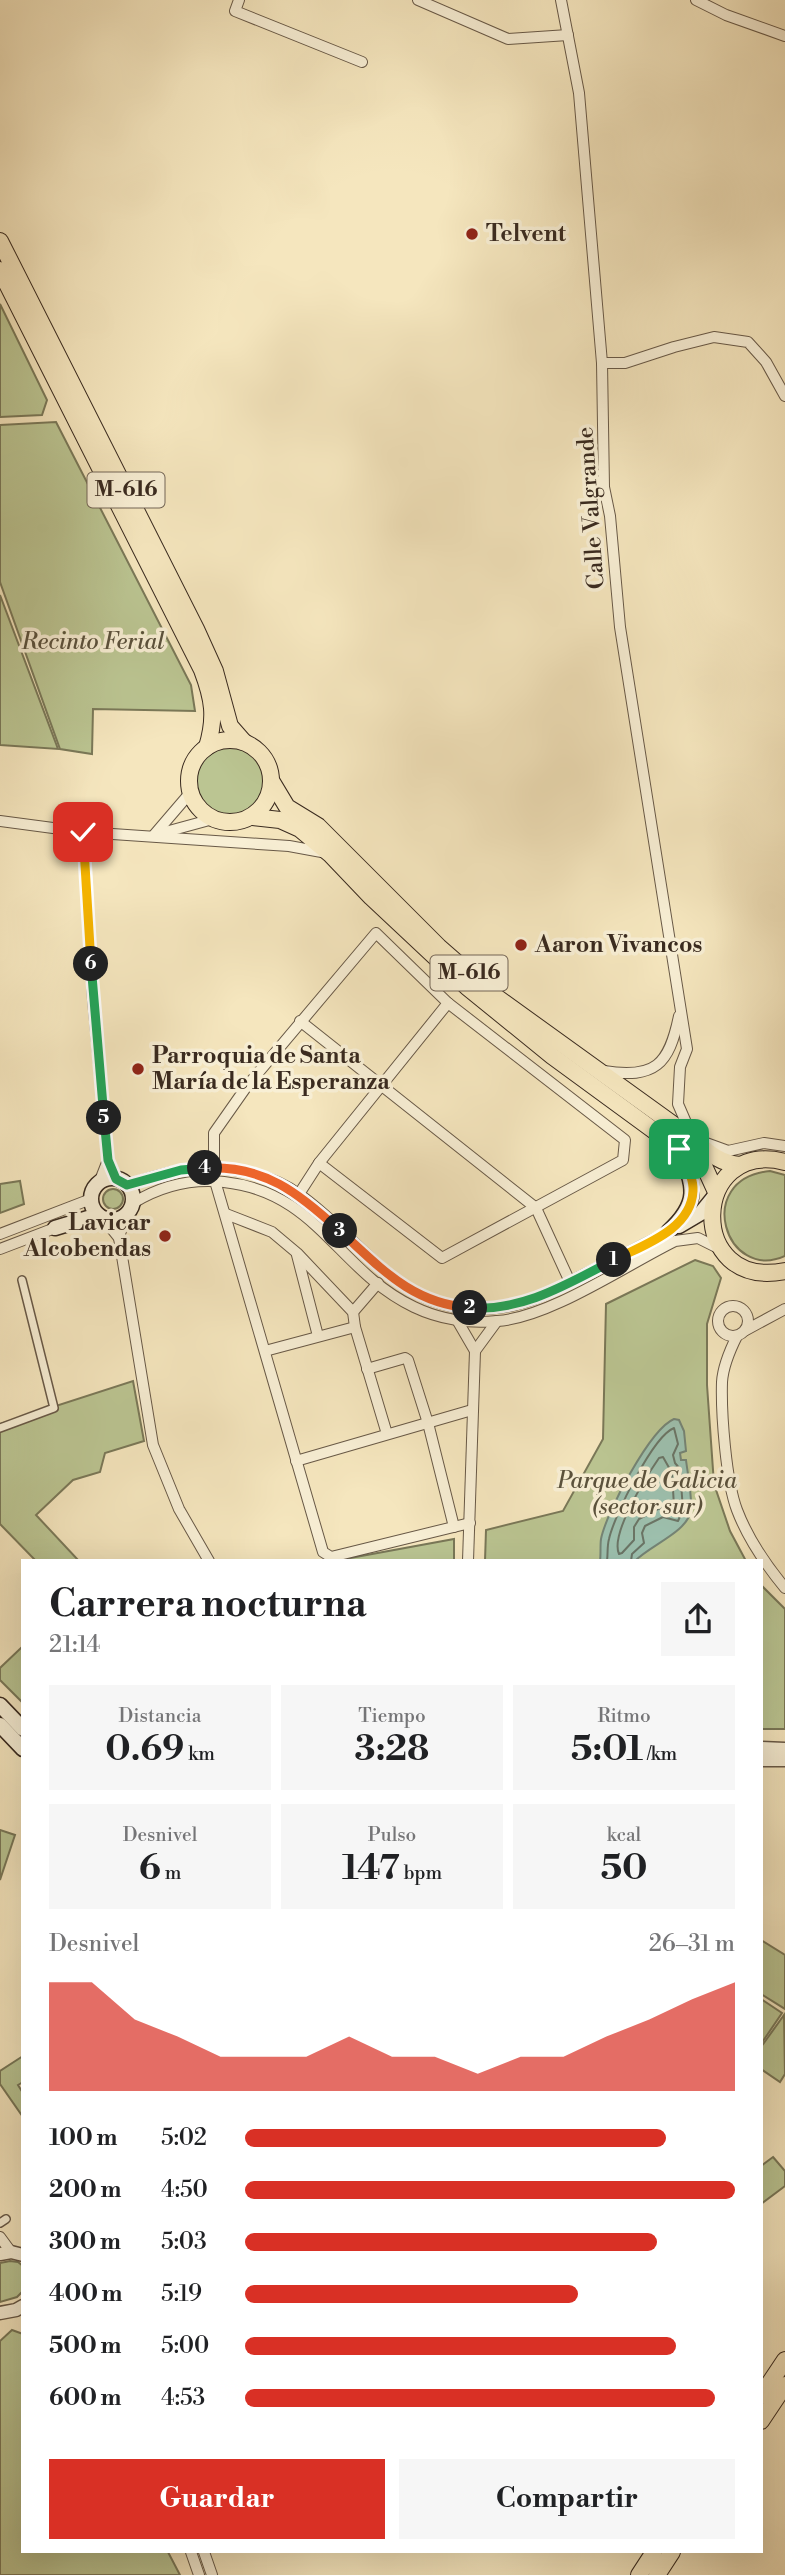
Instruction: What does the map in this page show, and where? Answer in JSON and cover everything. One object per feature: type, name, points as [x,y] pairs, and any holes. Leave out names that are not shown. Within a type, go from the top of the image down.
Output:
[{"type":"highway","name":"M-616","points":[[0,241],[215,671],[230,726],[264,758],[270,769],[272,782],[287,807],[318,826],[455,961],[507,1005],[692,1138],[713,1157],[724,1163],[740,1166]]},
{"type":"highway","name":"M-616","points":[[0,270],[202,670],[214,723],[207,747],[191,767],[190,793]]},
{"type":"highway","points":[[160,559],[161,534]]},
{"type":"highway","points":[[207,747],[231,740],[244,742]]},
{"type":"highway","points":[[253,817],[270,795],[272,782]]},
{"type":"highway","points":[[190,793],[203,813],[213,819]]},
{"type":"highway","name":"M-616","points":[[213,819],[226,823],[253,817],[280,820],[300,829],[331,854],[371,897],[467,987],[552,1056],[705,1168],[715,1194]]},
{"type":"highway","points":[[785,1162],[774,1159],[756,1160],[729,1174],[715,1194],[711,1224],[720,1249],[734,1263],[751,1271],[770,1274],[785,1271]]},
{"type":"highway","points":[[763,2393],[785,2360]]},
{"type":"highway","points":[[763,2418],[785,2385]]},
{"type":"highway","points":[[639,2575],[653,2553]]},
{"type":"highway","points":[[657,2575],[671,2553]]},
{"type":"main road","points":[[668,1232],[683,1218],[690,1205],[693,1190],[679,1149]]},
{"type":"main road","points":[[55,1228],[100,1217],[114,1221],[129,1209],[133,1196],[122,1182],[99,1182],[92,1193],[91,1205],[100,1217]]},
{"type":"main road","points":[[668,1232],[701,1213],[715,1194]]},
{"type":"main road","points":[[0,1704],[21,1727]]},
{"type":"main road","points":[[0,1725],[21,1747]]},
{"type":"street","points":[[239,0],[235,11],[362,62]]},
{"type":"street","points":[[418,0],[508,39],[568,35]]},
{"type":"street","name":"Calle Valgrande","points":[[561,0],[579,93],[602,363],[604,487],[610,516],[620,626],[687,1049],[680,1067],[678,1104],[692,1138]]},
{"type":"street","points":[[696,0],[726,15],[785,36]]},
{"type":"street","points":[[602,363],[625,363],[714,337],[748,342],[766,362],[785,396]]},
{"type":"street","points":[[154,835],[190,793]]},
{"type":"street","points":[[154,835],[213,819]]},
{"type":"street","points":[[0,821],[83,832],[289,846],[331,854]]},
{"type":"street","points":[[83,832],[93,1000],[108,1160],[122,1182],[181,1170],[214,1167],[262,1176],[299,1194],[394,1280],[417,1295],[466,1308],[505,1308],[539,1298],[668,1232]]},
{"type":"street","points":[[214,1167],[214,1133],[247,1086],[376,933],[448,1003],[625,1140],[623,1160],[442,1258],[319,1163]]},
{"type":"street","points":[[299,1194],[319,1163],[448,1003]]},
{"type":"street","points":[[599,1071],[630,1075],[658,1065],[673,1045],[680,1012]]},
{"type":"street","points":[[300,1021],[383,1084],[536,1208],[570,1282]]},
{"type":"street","points":[[692,1138],[728,1151],[764,1143],[785,1146]]},
{"type":"street","points":[[99,1182],[108,1160]]},
{"type":"street","points":[[215,1181],[323,1552],[331,1557],[470,1523]]},
{"type":"street","points":[[208,1559],[179,1508],[153,1444],[119,1238],[129,1209],[158,1188],[180,1183],[215,1181],[251,1186],[290,1203],[378,1283],[414,1307],[457,1320],[498,1321],[540,1310],[675,1241],[698,1238],[720,1249]]},
{"type":"street","points":[[0,1234],[91,1199]]},
{"type":"street","points":[[226,1214],[272,1232],[297,1253],[353,1312],[355,1327],[387,1434]]},
{"type":"street","points":[[100,1217],[119,1238]]},
{"type":"street","points":[[0,1249],[55,1228]]},
{"type":"street","points":[[297,1253],[318,1336]]},
{"type":"street","points":[[0,1428],[54,1408],[22,1280]]},
{"type":"street","points":[[353,1312],[378,1283]]},
{"type":"street","points":[[785,1309],[741,1333],[727,1355],[722,1380],[731,1490],[747,1530],[768,1567],[785,1588]]},
{"type":"street","points":[[457,1320],[474,1351],[468,1559]]},
{"type":"street","points":[[474,1351],[498,1321]]},
{"type":"street","points":[[265,1351],[355,1327]]},
{"type":"street","points":[[367,1369],[405,1358],[408,1360],[428,1423],[454,1527]]},
{"type":"street","points":[[296,1461],[472,1410]]},
{"type":"street","points":[[763,1748],[785,1749]]},
{"type":"street","points":[[763,1760],[785,1760]]},
{"type":"street","points":[[0,2237],[11,2254]]},
{"type":"street","points":[[0,2313],[21,2309]]},
{"type":"street","points":[[191,2553],[199,2575]]},
{"type":"street","points":[[204,2553],[212,2575]]},
{"type":"green space","points":[[0,304],[47,400],[42,415],[0,417]]},
{"type":"green space","name":"Recinto Ferial","points":[[56,422],[191,685],[195,711],[93,709],[92,754],[60,749],[0,582],[0,425]]},
{"type":"green space","points":[[0,595],[58,749],[0,745]]},
{"type":"green space","points":[[230,744],[244,747],[256,755],[264,767],[267,781],[264,795],[256,807],[244,815],[230,818],[216,815],[204,807],[196,795],[193,781],[196,767],[204,755],[216,747]]},
{"type":"green space","points":[[770,1171],[785,1175],[785,1256],[764,1260],[747,1255],[734,1243],[726,1227],[725,1209],[731,1191],[746,1178]]},
{"type":"green space","points":[[20,1181],[24,1204],[0,1213],[0,1184]]},
{"type":"green space","points":[[113,1189],[120,1192],[123,1199],[120,1206],[113,1209],[106,1206],[103,1199],[106,1192]]},
{"type":"green space","name":"Parque de Galicia (sector sur)","points":[[695,1260],[713,1266],[721,1278],[707,1324],[707,1385],[714,1484],[730,1531],[745,1559],[485,1559],[486,1530],[563,1511],[603,1439],[606,1304]]},
{"type":"green space","points":[[133,1381],[144,1441],[105,1453],[100,1472],[73,1480],[36,1515],[77,1559],[34,1559],[0,1524],[0,1424]]},
{"type":"green space","points":[[454,1539],[454,1559],[345,1559]]},
{"type":"green space","points":[[763,1587],[785,1609],[785,1729],[763,1729]]},
{"type":"green space","points":[[21,1648],[21,1701],[0,1680],[0,1668]]},
{"type":"green space","points":[[0,1830],[15,1835],[0,1880]]},
{"type":"green space","points":[[763,1941],[785,1955],[785,2009],[763,1995]]},
{"type":"green space","points":[[763,2000],[782,2013],[763,2041]]},
{"type":"green space","points":[[784,2015],[785,2074],[780,2082],[763,2070],[763,2044]]},
{"type":"green space","points":[[21,2057],[21,2083],[18,2085],[21,2090],[21,2114],[0,2084],[0,2071]]},
{"type":"green space","points":[[773,2157],[785,2171],[785,2186],[763,2202],[763,2164]]},
{"type":"green space","points":[[10,2261],[21,2264],[21,2293],[17,2297],[0,2302],[0,2263]]},
{"type":"green space","points":[[12,2330],[21,2333],[21,2553],[169,2553],[180,2575],[0,2575],[0,2341]]},
{"type":"water","points":[[674,1419],[679,1420],[684,1431],[686,1451],[680,1453],[681,1460],[686,1460],[690,1485],[691,1510],[688,1518],[676,1532],[637,1559],[600,1559],[601,1539],[620,1492],[653,1438]]},
{"type":"place","name":"Telvent","points":[[472,234]]},
{"type":"place","name":"Aaron Vivancos","points":[[521,945]]},
{"type":"place","name":"Parroquia de Santa María de la Esperanza","points":[[138,1069]]},
{"type":"place","name":"Lavicar Alcobendas","points":[[165,1236]]},
{"type":"route","points":[[83,832],[93,1000],[108,1160],[116,1179],[127,1185],[196,1168],[214,1167],[262,1176],[299,1194],[394,1280],[417,1295],[447,1305],[491,1309],[505,1308],[539,1298],[668,1232],[683,1218],[690,1205],[693,1190],[679,1149]]}]
